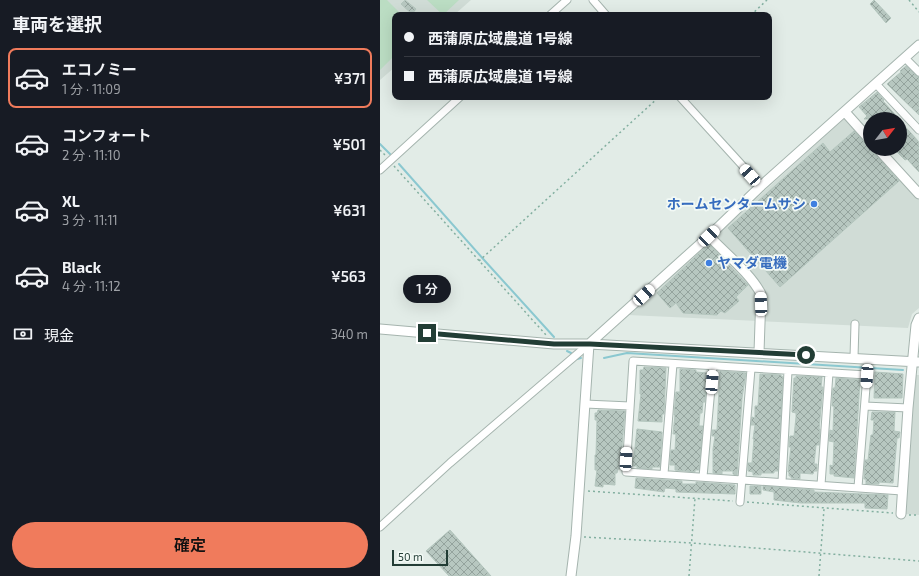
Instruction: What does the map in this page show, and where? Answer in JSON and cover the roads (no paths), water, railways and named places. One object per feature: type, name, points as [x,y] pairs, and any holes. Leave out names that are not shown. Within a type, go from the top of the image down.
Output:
[{"type":"street","points":[[553,12],[566,0]]},
{"type":"street","points":[[593,0],[603,12]]},
{"type":"street","points":[[380,527],[450,463],[590,344],[709,236],[761,186],[919,44]]},
{"type":"street","points":[[905,58],[919,72]]},
{"type":"street","points":[[876,84],[919,130]]},
{"type":"street","points":[[380,170],[457,100]]},
{"type":"street","points":[[683,100],[761,186]]},
{"type":"street","points":[[845,112],[863,132]]},
{"type":"street","points":[[884,156],[919,194]]},
{"type":"street","points":[[709,236],[750,278],[757,286],[761,294],[759,352]]},
{"type":"street","points":[[901,514],[908,408],[916,361],[916,325],[919,318]]},
{"type":"street","points":[[854,358],[856,324]]},
{"type":"street","points":[[380,329],[554,344],[590,344],[916,361]]},
{"type":"street","points":[[571,576],[580,490],[590,344]]},
{"type":"street","points":[[858,487],[867,376],[633,361],[626,472],[902,491]]},
{"type":"street","points":[[664,474],[673,364]]},
{"type":"street","points":[[703,477],[713,366]]},
{"type":"street","points":[[740,502],[751,369]]},
{"type":"street","points":[[782,482],[788,371]]},
{"type":"street","points":[[821,485],[829,373]]},
{"type":"street","points":[[585,404],[630,406]]},
{"type":"street","points":[[865,406],[908,408]]},
{"type":"waterway","points":[[380,144],[390,154]]},
{"type":"waterway","points":[[399,164],[554,337]]},
{"type":"waterway","points":[[567,351],[571,353]]},
{"type":"waterway","points":[[604,358],[627,353],[903,370]]},
{"type":"waterway","points":[[577,359],[581,358]]},
{"type":"place","name":"ホームセンタームサシ","points":[[814,204]]},
{"type":"place","name":"ヤマダ電機","points":[[709,263]]}]
